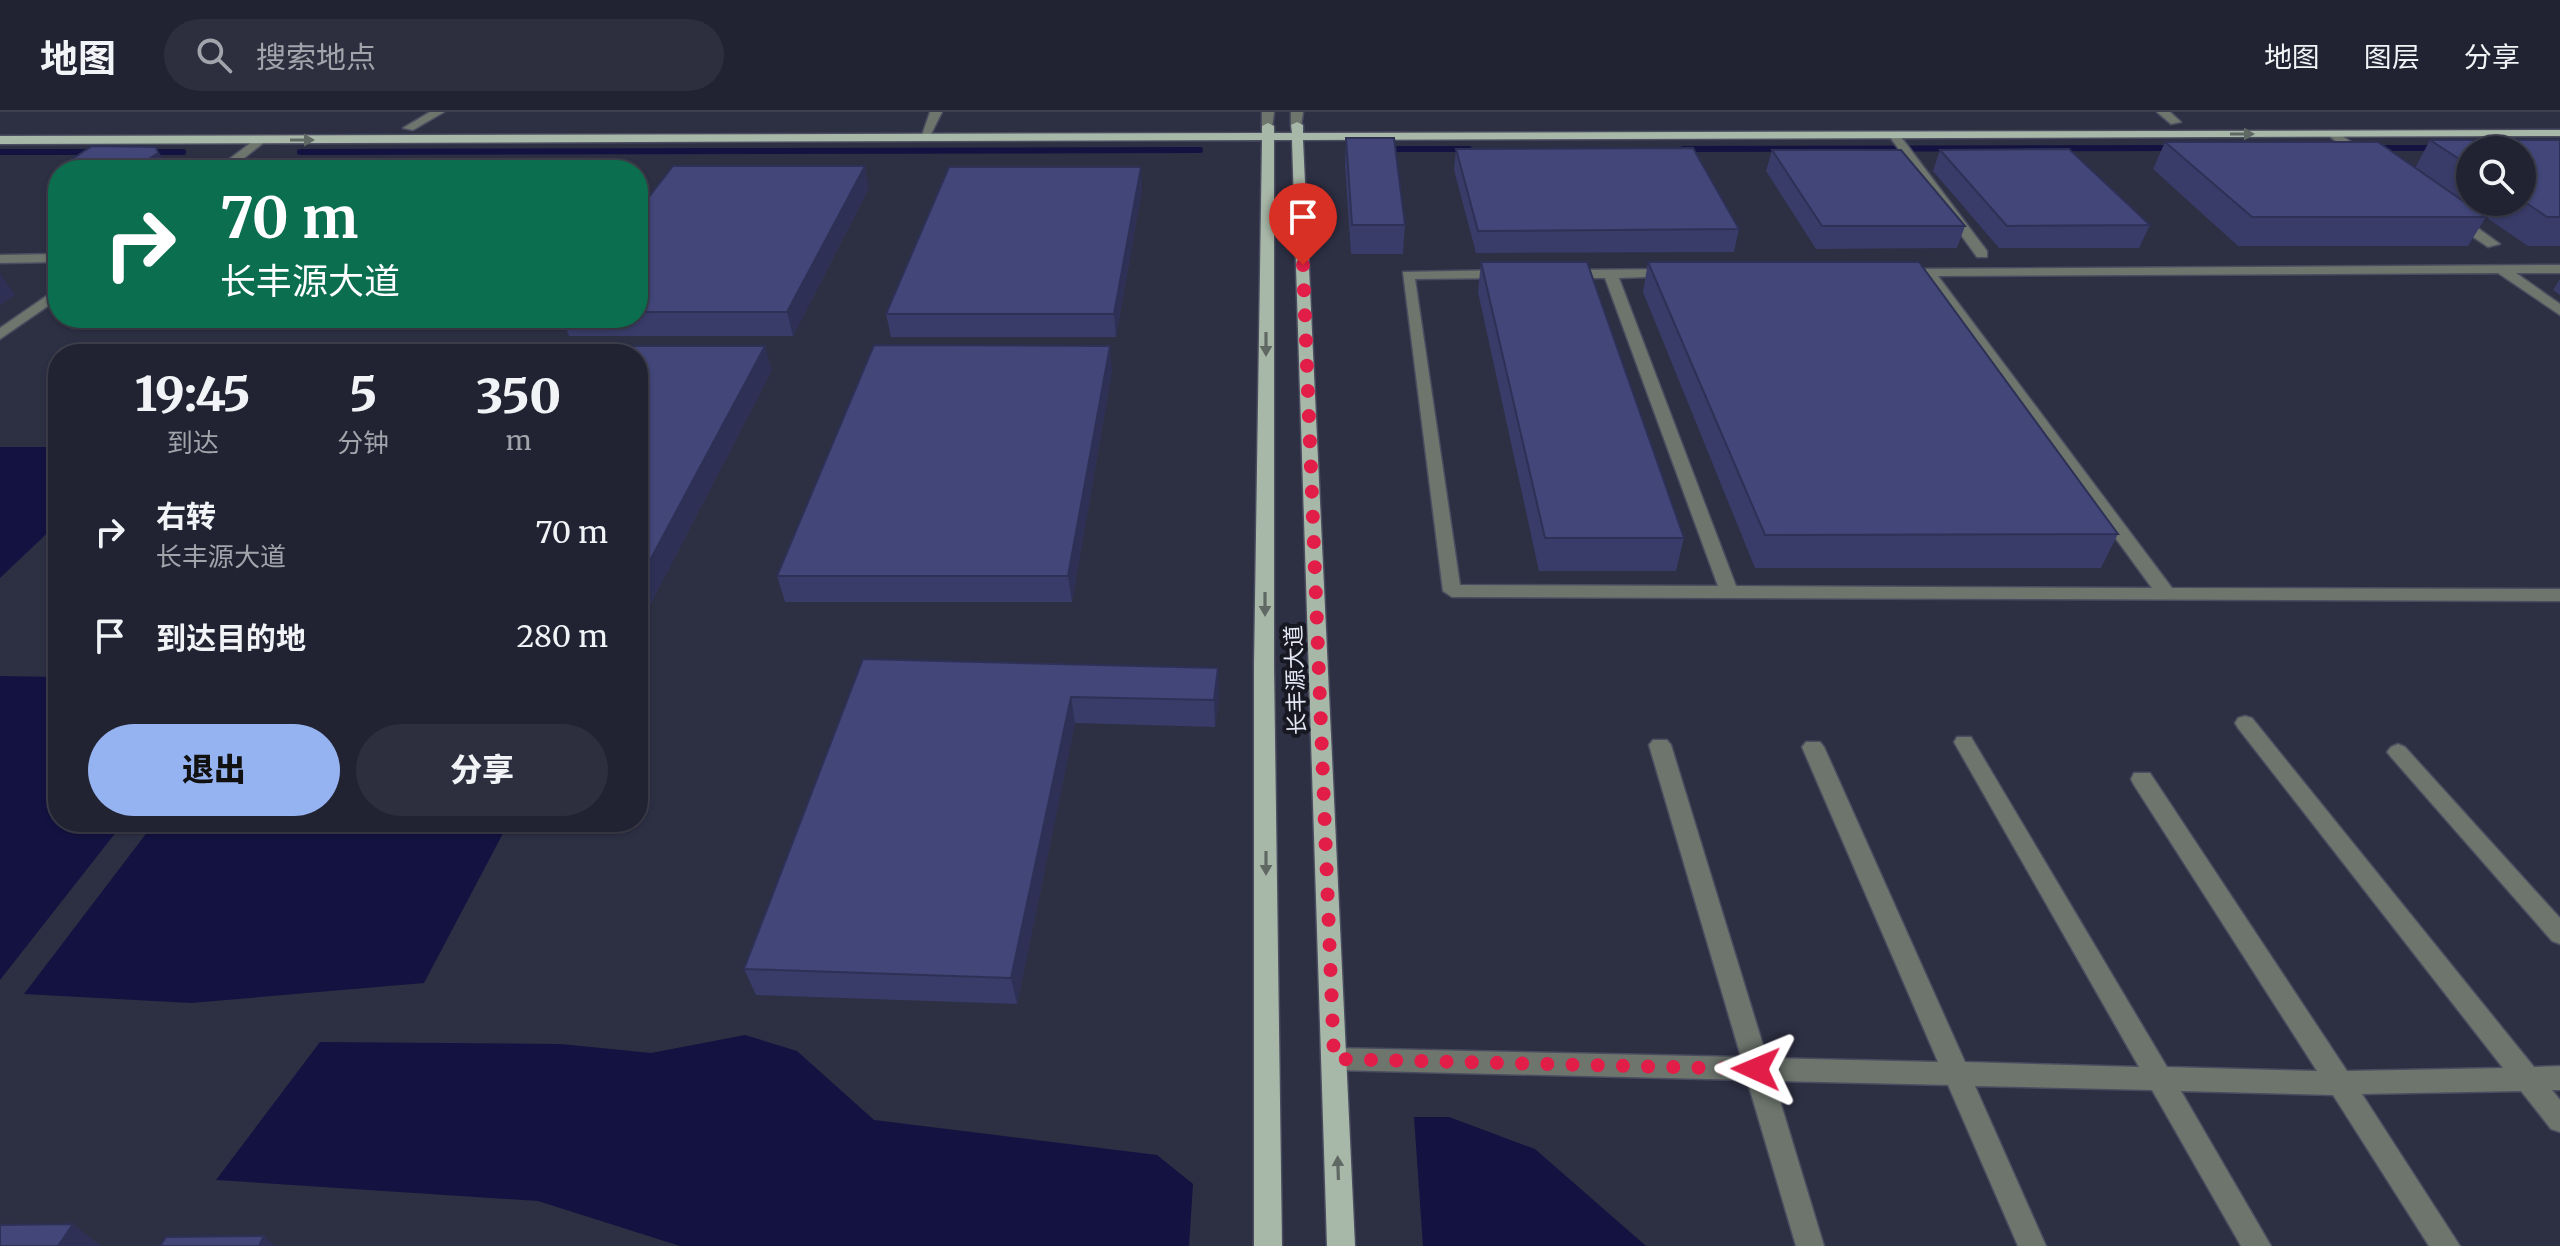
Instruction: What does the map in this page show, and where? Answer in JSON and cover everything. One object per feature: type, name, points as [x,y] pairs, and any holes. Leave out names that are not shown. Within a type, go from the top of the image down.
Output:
[{"type":"main road","points":[[0,140],[261,140],[1268,125],[2560,121]]},
{"type":"main road","name":"长丰源大道","points":[[1268,125],[1264,666],[1268,1246]]},
{"type":"main road","points":[[1297,125],[1894,135],[2560,133]]},
{"type":"main road","name":"长丰源大道","points":[[1297,125],[1341,1246]]},
{"type":"main road","points":[[0,129],[927,131]]},
{"type":"street","points":[[409,128],[438,112]]},
{"type":"street","points":[[927,131],[936,112]]},
{"type":"street","points":[[2163,112],[2175,122]]},
{"type":"street","points":[[2333,134],[2379,166]]},
{"type":"street","points":[[1894,135],[1982,254]]},
{"type":"street","points":[[234,160],[261,140]]},
{"type":"street","points":[[2442,209],[2493,244]]},
{"type":"street","points":[[0,259],[48,258]]},
{"type":"street","points":[[1880,272],[2560,269]]},
{"type":"street","points":[[2502,270],[2560,311]]},
{"type":"street","points":[[1928,272],[2166,593]]},
{"type":"street","points":[[1548,274],[1690,273]]},
{"type":"street","points":[[1517,274],[1408,275],[1452,591],[2560,595]]},
{"type":"street","points":[[1611,274],[1729,592]]},
{"type":"street","points":[[0,335],[48,299]]},
{"type":"street","points":[[2245,723],[2560,1120]]},
{"type":"street","points":[[1964,742],[2257,1246]]},
{"type":"street","points":[[1660,745],[1810,1246]]},
{"type":"street","points":[[1813,747],[2032,1246]]},
{"type":"street","points":[[2398,752],[2560,934]]},
{"type":"street","points":[[2142,779],[2446,1246]]},
{"type":"street","points":[[1334,1059],[2339,1083],[2560,1078]]},
{"type":"shaded area","points":[[0,447],[48,447],[48,532],[0,578]]},
{"type":"shaded area","points":[[0,676],[48,677],[48,832],[116,832],[0,980]]},
{"type":"shaded area","points":[[147,832],[504,832],[424,983],[191,1003],[24,994]]},
{"type":"shaded area","points":[[745,1035],[797,1051],[874,1120],[1157,1155],[1193,1184],[1189,1246],[680,1246],[538,1201],[216,1180],[320,1042],[561,1044],[651,1053]]},
{"type":"shaded area","points":[[1414,1117],[1449,1117],[1535,1149],[1646,1246],[1423,1246]]},
{"type":"building","points":[[1346,138],[1394,138],[1405,225],[1352,225]]},
{"type":"building","points":[[2430,140],[2456,140],[2456,157]]},
{"type":"building","points":[[2536,140],[2560,140],[2560,217],[2547,217],[2536,210]]},
{"type":"building","points":[[2165,142],[2378,142],[2456,196],[2456,216],[2486,217],[2252,217]]},
{"type":"building","points":[[92,146],[156,147],[158,153],[147,160],[71,160]]},
{"type":"building","points":[[1693,148],[1739,229],[1478,231],[1456,149]]},
{"type":"building","points":[[2069,149],[2150,225],[2007,226],[1940,150]]},
{"type":"building","points":[[1772,150],[1901,150],[1965,226],[1822,226]]},
{"type":"building","points":[[673,166],[865,166],[787,312],[648,312],[648,198]]},
{"type":"building","points":[[949,167],[1141,167],[1114,314],[886,314]]},
{"type":"building","points":[[1481,262],[1587,262],[1684,538],[1545,538]]},
{"type":"building","points":[[1648,262],[1919,262],[2118,534],[1765,535]]},
{"type":"building","points":[[874,345],[1110,346],[1068,576],[777,576]]},
{"type":"building","points":[[648,346],[765,346],[648,564]]},
{"type":"building","points":[[863,659],[1218,668],[1214,700],[1071,697],[1011,978],[744,969]]},
{"type":"building","points":[[73,1224],[58,1246],[0,1246],[0,1225]]},
{"type":"building","points":[[264,1236],[259,1246],[160,1246],[166,1237]]},
{"type":"waterway","points":[[1683,149],[2173,148]]},
{"type":"waterway","points":[[2375,148],[2437,148]]},
{"type":"waterway","points":[[1383,149],[1469,149]]},
{"type":"waterway","points":[[300,152],[1200,150]]},
{"type":"waterway","points":[[0,152],[93,152]]},
{"type":"waterway","points":[[147,152],[183,152]]},
{"type":"route","points":[[1303,265],[1334,1059],[1756,1069]]}]
